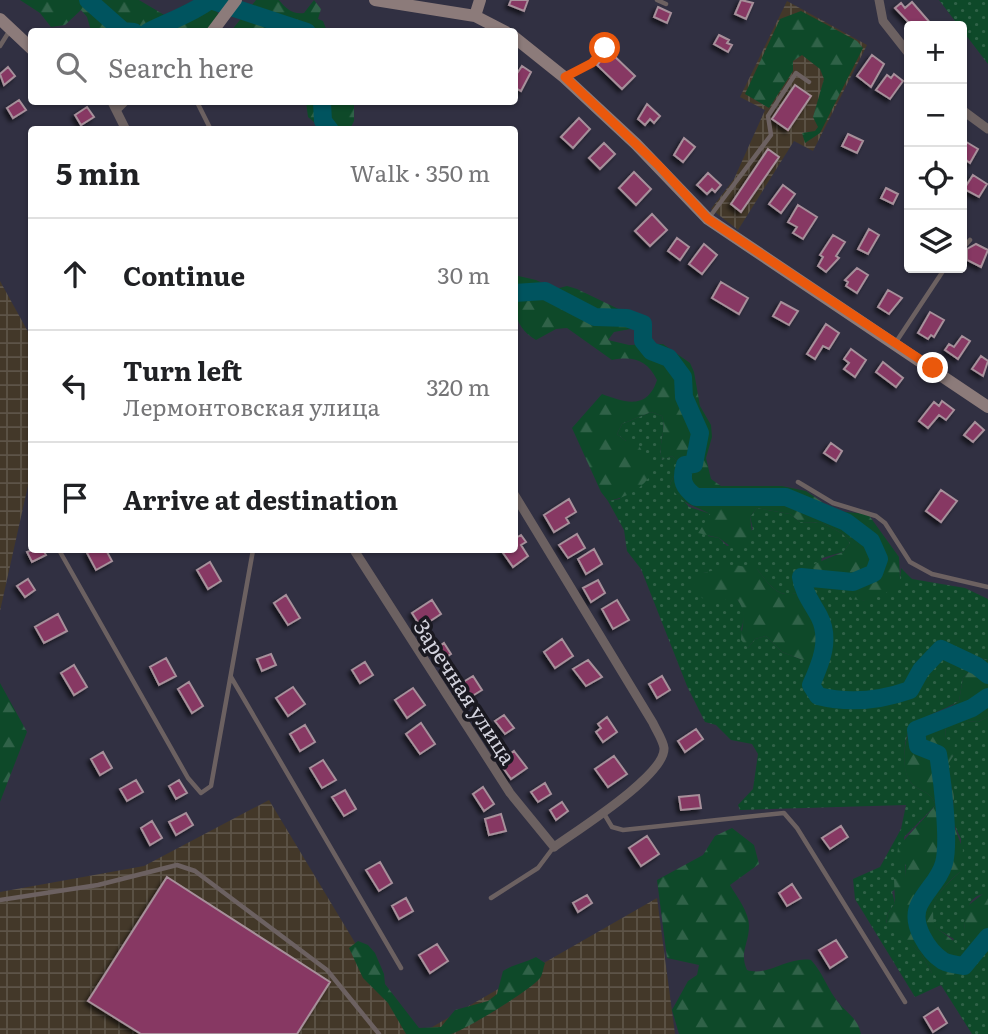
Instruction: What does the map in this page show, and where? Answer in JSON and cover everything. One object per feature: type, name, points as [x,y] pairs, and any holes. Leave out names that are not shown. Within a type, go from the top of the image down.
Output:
[{"type":"street","points":[[215,28],[236,0]]},
{"type":"street","points":[[374,0],[475,16],[498,28]]},
{"type":"street","points":[[475,16],[480,0]]},
{"type":"street","points":[[879,0],[883,21],[904,48]]},
{"type":"street","points":[[0,19],[28,46]]},
{"type":"street","points":[[518,40],[565,77],[658,165],[708,219],[988,407]]},
{"type":"street","points":[[115,105],[124,126]]},
{"type":"street","points":[[967,114],[988,129]]},
{"type":"street","points":[[518,501],[653,723],[664,748],[660,764],[554,847]]},
{"type":"street","name":"Заречная улица","points":[[356,553],[510,793],[554,847]]},
{"type":"lane","points":[[657,0],[666,4]]},
{"type":"lane","points":[[0,46],[10,30]]},
{"type":"lane","points":[[565,77],[592,63],[605,48]]},
{"type":"lane","points":[[708,219],[771,135],[768,116],[796,73],[809,82]]},
{"type":"lane","points":[[198,105],[209,126]]},
{"type":"lane","points":[[967,243],[970,240]]},
{"type":"lane","points":[[895,343],[942,273]]},
{"type":"lane","points":[[798,482],[833,503],[876,516],[885,523],[910,562],[932,574],[988,587]]},
{"type":"lane","points":[[61,553],[188,778],[201,793],[211,786],[252,553]]},
{"type":"lane","points":[[231,676],[401,968]]},
{"type":"lane","points":[[602,812],[612,827],[623,830],[784,813],[797,828],[905,1002]]},
{"type":"lane","points":[[491,898],[538,868],[554,847]]},
{"type":"lane","points":[[0,900],[98,885],[177,865],[195,872],[327,970],[379,1034]]},
{"type":"shaded area","points":[[787,1],[867,45],[813,151],[794,141],[738,230],[711,209],[734,179],[765,110],[740,97]]},
{"type":"shaded area","points":[[0,281],[28,332],[28,485],[0,611]]},
{"type":"shaded area","points":[[269,800],[410,1034],[0,1034],[0,892],[144,866]]},
{"type":"shaded area","points":[[657,898],[675,1034],[420,1034]]},
{"type":"green space","points":[[20,0],[139,0],[166,16],[184,5],[214,8],[220,16],[208,28],[90,28],[87,17],[81,10],[65,25],[51,27],[40,13]]},
{"type":"green space","points":[[256,0],[279,0],[290,10],[304,13],[314,0],[321,9],[318,19],[323,21],[326,28],[233,28]]},
{"type":"green space","points":[[939,0],[988,0],[988,64],[967,37],[967,21],[955,21]]},
{"type":"green space","points":[[801,11],[857,41],[863,48],[820,133],[805,143],[802,133],[815,131],[818,127],[813,117],[824,79],[820,69],[802,55],[793,61],[793,71],[769,108],[745,94],[780,19]]},
{"type":"green space","points":[[306,105],[354,105],[352,126],[318,126],[308,117]]},
{"type":"green space","points":[[518,276],[536,280],[555,289],[567,286],[577,289],[635,317],[636,328],[614,332],[608,340],[629,345],[663,344],[690,363],[700,406],[711,425],[712,437],[706,458],[711,479],[721,486],[782,486],[806,491],[835,511],[868,514],[899,557],[900,579],[894,588],[863,601],[852,599],[839,581],[817,579],[812,565],[843,552],[850,543],[843,534],[823,523],[800,522],[790,514],[757,508],[750,517],[753,540],[743,541],[737,551],[719,538],[698,533],[710,514],[687,503],[674,491],[670,484],[680,464],[672,456],[662,460],[662,416],[651,412],[622,424],[617,434],[626,441],[637,442],[653,471],[634,491],[608,501],[601,492],[572,428],[602,394],[634,402],[647,396],[657,380],[649,368],[639,361],[612,360],[567,328],[556,329],[536,340],[518,320]]},
{"type":"green space","points":[[651,412],[662,416],[662,460],[672,456],[680,464],[670,484],[689,507],[711,514],[708,536],[719,538],[727,546],[743,541],[753,529],[750,517],[757,508],[790,514],[800,522],[823,523],[843,534],[850,543],[843,552],[822,558],[817,579],[839,581],[863,601],[900,579],[901,568],[912,579],[965,588],[988,599],[988,660],[982,658],[963,678],[959,701],[914,724],[906,738],[904,761],[909,780],[930,796],[936,805],[904,837],[906,877],[892,892],[895,903],[888,913],[886,923],[921,953],[932,973],[954,939],[934,927],[933,918],[938,896],[960,872],[961,839],[952,820],[954,797],[947,764],[954,755],[945,738],[946,727],[955,720],[978,722],[988,717],[988,894],[975,897],[972,901],[964,929],[985,946],[988,942],[988,1034],[972,1034],[941,985],[915,997],[855,899],[853,879],[880,867],[901,829],[906,805],[740,810],[738,805],[753,789],[758,754],[752,744],[731,740],[716,725],[705,722],[687,686],[641,569],[627,551],[624,530],[608,501],[620,499],[626,441],[617,434],[622,424]],"holes":[[[757,569],[785,594],[809,588],[827,641],[820,651],[819,662],[803,660],[782,652],[766,636],[755,639],[748,648],[741,629],[744,613],[740,603],[737,599],[726,599],[703,573]]]},
{"type":"green space","points":[[735,565],[757,569],[774,589],[786,594],[810,587],[829,630],[827,641],[820,651],[819,662],[812,671],[801,672],[803,660],[782,652],[766,636],[755,639],[748,648],[741,640],[743,614],[737,599],[710,601],[700,596],[694,582],[703,573]]},
{"type":"green space","points":[[982,658],[988,660],[988,717],[978,722],[955,720],[946,727],[945,738],[955,743],[954,755],[948,764],[954,797],[952,820],[963,850],[960,872],[942,889],[933,910],[935,927],[955,943],[959,953],[952,980],[941,981],[932,973],[921,953],[886,924],[888,913],[895,903],[894,879],[906,876],[906,865],[897,858],[898,847],[936,805],[930,796],[909,780],[905,766],[905,748],[910,730],[919,719],[940,713],[959,701],[963,678]]},
{"type":"green space","points":[[0,683],[27,732],[0,802]]},
{"type":"green space","points":[[732,828],[754,845],[759,864],[730,885],[747,915],[749,932],[744,958],[747,970],[763,971],[794,961],[811,960],[835,998],[857,1023],[861,1034],[679,1034],[672,1010],[688,981],[697,975],[699,965],[667,958],[657,880],[703,855],[715,836]]},
{"type":"green space","points":[[983,894],[988,894],[988,942],[974,951],[964,930],[966,907]]},
{"type":"green space","points":[[358,941],[368,945],[375,953],[384,974],[385,984],[419,1028],[441,1027],[455,1010],[488,1001],[497,994],[503,971],[536,957],[545,963],[541,976],[534,984],[458,1031],[451,1034],[406,1034],[388,1003],[363,978],[349,948]]},
{"type":"building","points":[[511,0],[528,0],[524,11],[509,5]]},
{"type":"building","points":[[741,0],[753,3],[746,19],[735,14]]},
{"type":"building","points":[[912,2],[929,21],[907,21],[895,8],[901,3],[905,8]]},
{"type":"building","points":[[658,7],[671,13],[667,23],[654,17]]},
{"type":"building","points":[[719,35],[729,40],[727,43],[732,45],[728,52],[714,44]]},
{"type":"building","points":[[609,51],[635,76],[622,89],[597,65]]},
{"type":"building","points":[[872,55],[884,64],[871,87],[857,76]]},
{"type":"building","points":[[522,66],[531,72],[521,91],[518,89],[518,72]]},
{"type":"building","points":[[8,67],[15,76],[4,85],[0,74]]},
{"type":"building","points":[[894,74],[903,81],[890,99],[876,90],[887,75],[891,78]]},
{"type":"building","points":[[795,85],[811,96],[788,130],[772,119]]},
{"type":"building","points":[[19,100],[26,110],[13,118],[7,108]]},
{"type":"building","points":[[647,104],[660,116],[654,123],[650,119],[645,125],[638,119]]},
{"type":"building","points":[[87,107],[94,117],[81,125],[75,115]]},
{"type":"building","points":[[579,118],[590,129],[573,148],[561,137]]},
{"type":"building","points":[[848,134],[863,141],[857,153],[842,146]]},
{"type":"building","points":[[684,138],[695,147],[683,162],[674,155]]},
{"type":"building","points":[[967,142],[978,149],[970,163],[967,161]]},
{"type":"building","points":[[604,143],[615,154],[600,169],[589,158]]},
{"type":"building","points":[[768,149],[779,157],[741,212],[731,204]]},
{"type":"building","points":[[634,172],[651,189],[636,205],[619,188]]},
{"type":"building","points":[[708,173],[721,185],[715,192],[712,189],[707,194],[697,185]]},
{"type":"building","points":[[973,175],[987,184],[979,197],[967,191],[967,184]]},
{"type":"building","points":[[783,185],[795,194],[781,213],[769,204]]},
{"type":"building","points":[[886,188],[898,194],[893,204],[881,198]]},
{"type":"building","points":[[798,205],[817,217],[803,239],[793,233],[797,227],[788,222]]},
{"type":"building","points":[[652,214],[667,230],[650,246],[635,231]]},
{"type":"building","points":[[869,229],[879,235],[868,254],[858,249]]},
{"type":"building","points":[[833,235],[845,242],[836,256],[839,258],[826,272],[818,266],[823,257],[820,255]]},
{"type":"building","points":[[677,238],[689,247],[680,260],[668,251]]},
{"type":"building","points":[[704,244],[717,255],[702,274],[689,264]]},
{"type":"building","points":[[976,244],[988,250],[981,267],[967,260],[967,249]]},
{"type":"building","points":[[857,268],[868,275],[857,293],[846,286],[848,282],[845,280]]},
{"type":"building","points":[[721,282],[748,298],[739,314],[712,298]]},
{"type":"building","points":[[888,290],[902,298],[889,314],[878,307]]},
{"type":"building","points":[[781,302],[798,311],[789,325],[773,316]]},
{"type":"building","points":[[930,312],[944,320],[934,337],[931,335],[928,339],[918,333]]},
{"type":"building","points":[[826,324],[839,333],[829,349],[823,346],[815,359],[807,354]]},
{"type":"building","points":[[962,336],[970,341],[958,359],[945,350],[949,344],[954,347]]},
{"type":"building","points":[[851,349],[866,360],[855,377],[844,369],[849,363],[844,359]]},
{"type":"building","points":[[981,356],[988,361],[983,376],[972,369]]},
{"type":"building","points":[[883,362],[903,378],[896,387],[876,372]]},
{"type":"building","points":[[942,401],[954,410],[946,420],[939,415],[928,428],[919,421],[934,402],[939,406]]},
{"type":"building","points":[[975,422],[984,430],[973,442],[964,435]]},
{"type":"building","points":[[831,443],[842,451],[836,461],[824,453]]},
{"type":"building","points":[[941,490],[957,501],[941,522],[926,511]]},
{"type":"building","points":[[569,499],[576,512],[566,518],[569,523],[554,532],[544,515]]},
{"type":"building","points":[[577,534],[585,548],[568,558],[559,545]]},
{"type":"building","points":[[521,535],[526,542],[521,545],[528,556],[513,567],[503,553],[518,553],[518,537]]},
{"type":"building","points":[[594,549],[602,564],[586,574],[578,559]]},
{"type":"building","points":[[27,552],[45,553],[46,555],[32,562]]},
{"type":"building","points":[[87,553],[108,553],[112,561],[96,570]]},
{"type":"building","points":[[210,562],[221,581],[208,589],[197,570]]},
{"type":"building","points":[[28,579],[35,590],[25,597],[17,586]]},
{"type":"building","points":[[598,580],[605,593],[591,602],[583,588]]},
{"type":"building","points":[[286,595],[300,618],[288,625],[274,603]]},
{"type":"building","points":[[432,600],[441,614],[421,627],[412,613]]},
{"type":"building","points":[[617,600],[629,620],[613,629],[602,609]]},
{"type":"building","points":[[58,614],[67,631],[44,643],[35,627]]},
{"type":"building","points":[[562,639],[573,656],[555,668],[544,652]]},
{"type":"building","points":[[444,643],[451,654],[442,660],[434,650]]},
{"type":"building","points":[[271,654],[276,665],[262,671],[257,659]]},
{"type":"building","points":[[166,658],[176,676],[159,685],[150,667]]},
{"type":"building","points":[[588,660],[602,677],[586,686],[573,669]]},
{"type":"building","points":[[365,662],[373,675],[360,683],[352,670]]},
{"type":"building","points":[[74,665],[87,687],[74,695],[61,673]]},
{"type":"building","points":[[473,676],[482,690],[469,698],[460,684]]},
{"type":"building","points":[[662,676],[670,690],[657,698],[649,684]]},
{"type":"building","points":[[189,682],[203,706],[192,713],[178,689]]},
{"type":"building","points":[[293,687],[305,704],[288,716],[276,698]]},
{"type":"building","points":[[413,688],[425,705],[407,718],[395,700]]},
{"type":"building","points":[[504,715],[514,728],[505,734],[495,721]]},
{"type":"building","points":[[607,717],[617,732],[603,742],[596,732],[601,728],[598,724]]},
{"type":"building","points":[[421,723],[435,744],[420,754],[406,734]]},
{"type":"building","points":[[305,725],[315,742],[300,751],[290,734]]},
{"type":"building","points":[[696,729],[703,739],[685,752],[678,741]]},
{"type":"building","points":[[514,751],[527,768],[511,779],[499,762]]},
{"type":"building","points":[[103,752],[112,768],[100,775],[91,759]]},
{"type":"building","points":[[614,756],[627,774],[608,787],[595,769]]},
{"type":"building","points":[[323,760],[336,780],[322,788],[310,768]]},
{"type":"building","points":[[136,780],[143,792],[127,801],[120,789]]},
{"type":"building","points":[[179,780],[187,793],[176,799],[169,786]]},
{"type":"building","points":[[545,783],[551,794],[538,802],[531,792]]},
{"type":"building","points":[[483,787],[494,804],[484,811],[473,794]]},
{"type":"building","points":[[345,790],[356,809],[344,816],[332,797]]},
{"type":"building","points":[[699,795],[701,808],[681,810],[679,797]]},
{"type":"building","points":[[562,802],[568,811],[556,820],[550,810]]},
{"type":"building","points":[[186,813],[193,825],[176,835],[169,822]]},
{"type":"building","points":[[501,814],[506,831],[489,835],[485,819]]},
{"type":"building","points":[[152,821],[162,838],[150,845],[141,828]]},
{"type":"building","points":[[841,826],[848,837],[830,849],[822,838]]},
{"type":"building","points":[[647,836],[659,854],[641,866],[629,848]]},
{"type":"building","points":[[380,862],[392,883],[379,891],[366,870]]},
{"type":"building","points":[[167,877],[330,982],[297,1034],[141,1034],[88,1001]]},
{"type":"building","points":[[792,884],[801,898],[787,906],[779,893]]},
{"type":"building","points":[[587,895],[592,903],[578,912],[573,903]]},
{"type":"building","points":[[406,898],[413,911],[399,919],[392,906]]},
{"type":"building","points":[[836,940],[847,957],[830,968],[819,950]]},
{"type":"building","points":[[437,944],[448,961],[430,973],[419,955]]},
{"type":"building","points":[[938,1008],[947,1023],[933,1032],[924,1017]]},
{"type":"waterway","points":[[88,0],[120,28]]},
{"type":"waterway","points":[[210,0],[295,28]]},
{"type":"waterway","points":[[156,28],[210,0]]},
{"type":"waterway","points":[[322,105],[323,121],[327,126]]},
{"type":"waterway","points":[[518,293],[545,291],[595,317],[627,318],[643,324],[643,341],[651,351],[669,358],[683,377],[684,397],[700,433],[694,464],[685,465],[683,480],[696,497],[786,497],[846,522],[871,541],[879,559],[874,573],[853,582],[801,577],[806,593],[823,625],[821,660],[811,685],[818,696],[864,700],[910,690],[921,670],[941,649],[977,666],[988,675]]},
{"type":"waterway","points":[[988,697],[972,708],[916,730],[918,746],[938,754],[946,825],[944,863],[919,905],[919,928],[926,944],[937,957],[945,962],[964,966],[988,937]]},
{"type":"route","points":[[605,48],[592,63],[565,77],[658,165],[694,206],[747,246],[933,368]]}]
